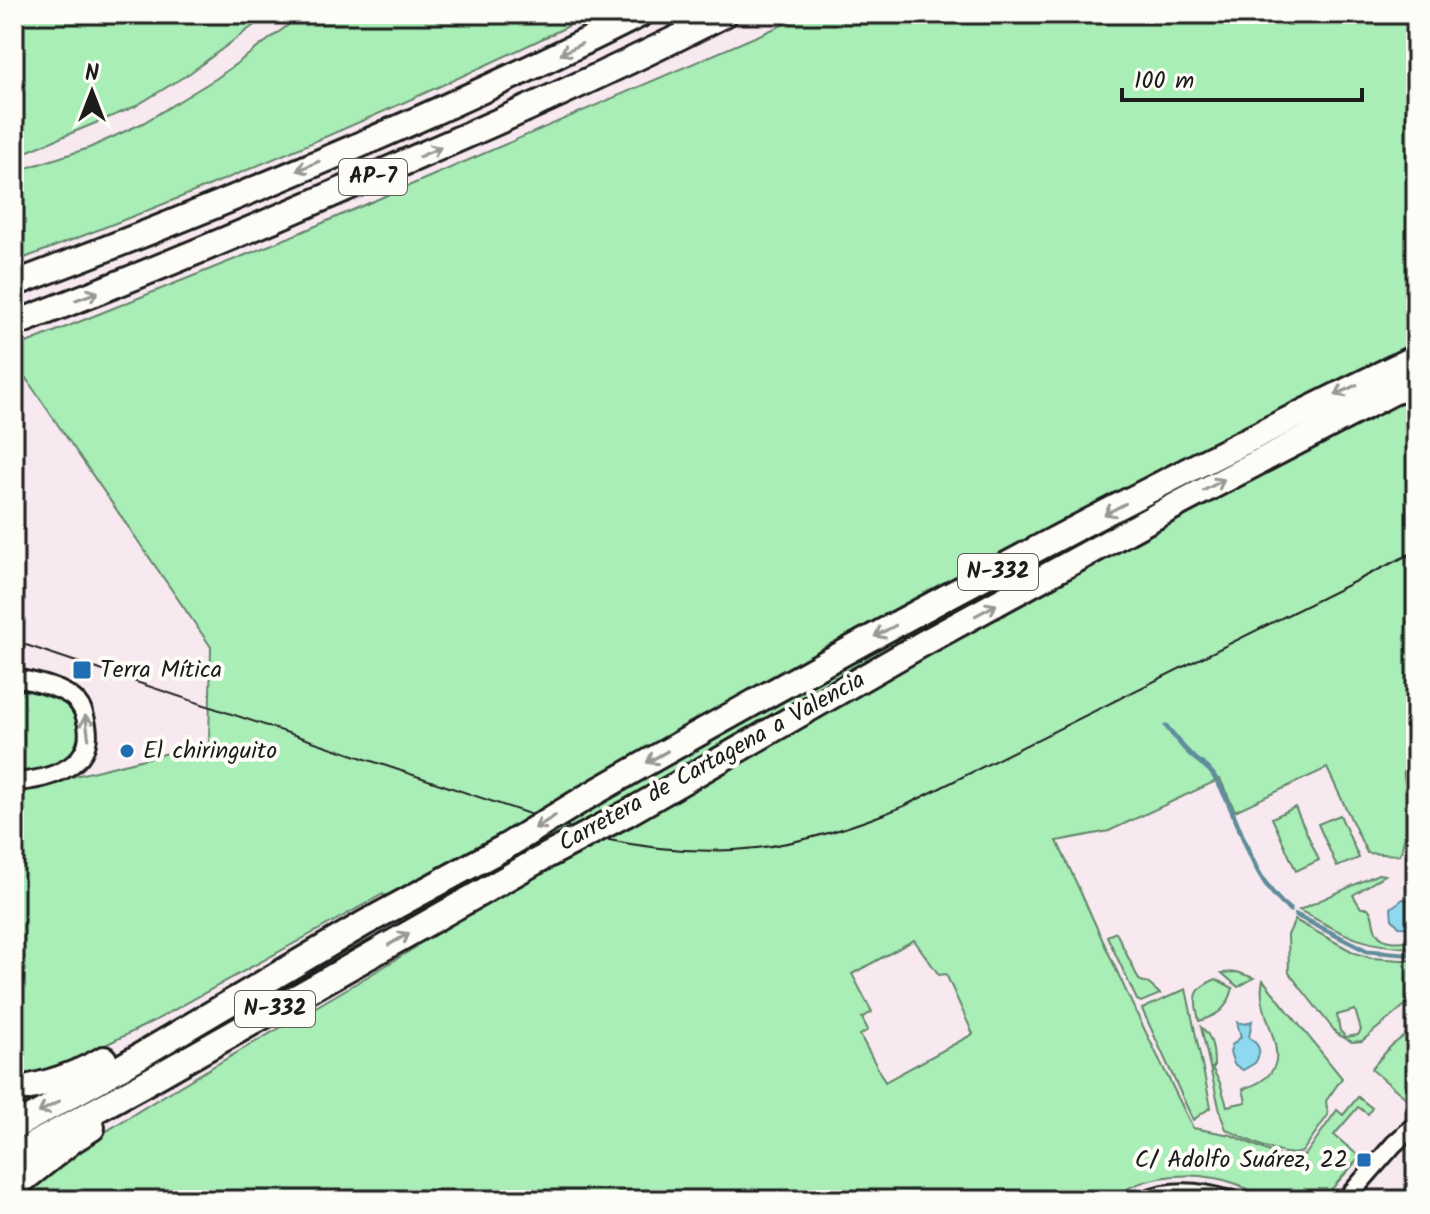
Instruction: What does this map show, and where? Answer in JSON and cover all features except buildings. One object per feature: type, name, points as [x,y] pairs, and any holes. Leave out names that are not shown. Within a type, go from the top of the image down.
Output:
[{"type":"highway","name":"AP-7","points":[[14,284],[273,181],[560,55],[641,14]]},
{"type":"highway","name":"AP-7","points":[[14,324],[286,215],[528,108],[725,14]]},
{"type":"highway","name":"Carretera de Cartagena a Valencia","points":[[14,1127],[365,923],[873,638],[1237,444],[1416,357]]},
{"type":"highway","name":"Carretera de Cartagena a Valencia","points":[[14,1155],[626,814],[922,644],[1182,502],[1416,380]]},
{"type":"highway","points":[[14,1090],[40,1086],[86,1069],[226,993],[365,923]]},
{"type":"highway","points":[[14,1187],[73,1140],[329,987],[366,958]]},
{"type":"street","points":[[14,677],[72,696],[85,714],[90,738],[86,752],[66,769],[14,782]]},
{"type":"street","points":[[1345,1200],[1394,1144],[1416,1124]]},
{"type":"street","points":[[1144,1200],[1161,1193],[1207,1193],[1229,1200]]},
{"type":"green space","points":[[14,14],[269,14],[190,73],[134,107],[14,157]]},
{"type":"green space","points":[[303,14],[593,14],[450,82],[306,145],[14,262],[14,172],[89,148],[143,123],[217,78]]},
{"type":"green space","points":[[808,14],[1416,14],[1416,756],[1404,773],[1410,802],[1401,853],[1367,853],[1327,768],[1235,811],[1220,779],[1109,831],[1057,841],[1193,1128],[1231,1135],[1284,1158],[1295,1158],[1306,1154],[1337,1110],[1343,1115],[1358,1097],[1372,1108],[1368,1114],[1358,1107],[1334,1135],[1360,1157],[1322,1200],[1270,1200],[1222,1180],[1172,1176],[1139,1184],[1111,1200],[14,1200],[14,1194],[112,1128],[416,947],[383,894],[154,1021],[75,1060],[14,1081],[14,791],[209,743],[211,647],[14,361],[14,348],[290,237]],"holes":[[[914,940],[939,975],[946,974],[973,1034],[885,1082],[860,1035],[868,1030],[862,1018],[872,1012],[852,974]]]},
{"type":"green space","points":[[14,684],[70,703],[84,729],[77,752],[61,763],[14,775]]},
{"type":"green space","points":[[1295,807],[1319,860],[1296,871],[1272,818]]},
{"type":"green space","points":[[1340,815],[1359,858],[1337,867],[1318,824]]},
{"type":"green space","points":[[1378,874],[1385,875],[1353,895],[1361,908],[1370,911],[1380,937],[1395,941],[1416,940],[1416,948],[1382,945],[1354,938],[1299,910]]},
{"type":"green space","points":[[1295,920],[1355,953],[1371,958],[1416,961],[1416,996],[1362,1041],[1352,1042],[1337,1034],[1289,973],[1288,935]],"holes":[[[1355,1010],[1361,1030],[1358,1035],[1346,1037],[1340,1031],[1337,1015]]]},
{"type":"green space","points":[[1116,932],[1139,980],[1160,994],[1141,1002],[1137,1000],[1107,936]]},
{"type":"green space","points":[[1237,972],[1254,978],[1238,987],[1222,973]]},
{"type":"green space","points":[[1216,979],[1233,988],[1231,995],[1222,1010],[1199,1021],[1196,1006],[1199,990]]},
{"type":"green space","points":[[1263,980],[1342,1078],[1326,1101],[1328,1115],[1302,1152],[1294,1154],[1264,1147],[1226,1129],[1201,1027],[1210,1040],[1214,1056],[1212,1068],[1227,1106],[1246,1102],[1243,1089],[1263,1080],[1273,1069],[1276,1056],[1262,995]]},
{"type":"green space","points":[[1186,989],[1211,1107],[1193,1120],[1142,1009]]},
{"type":"green space","points":[[1416,1027],[1416,1090],[1407,1099],[1371,1069],[1391,1046]]},
{"type":"water","points":[[1403,899],[1411,900],[1416,905],[1414,928],[1399,927],[1392,919],[1391,908]]},
{"type":"water","points":[[1252,1021],[1249,1037],[1257,1046],[1259,1055],[1255,1063],[1243,1070],[1234,1064],[1230,1052],[1232,1045],[1241,1037],[1237,1022],[1245,1024]]},
{"type":"waterway","points":[[1166,726],[1214,776],[1265,883],[1290,910]]},
{"type":"waterway","points":[[1296,915],[1367,951],[1416,955]]},
{"type":"tram line","points":[[14,641],[604,839],[683,850],[720,851],[757,848],[829,833],[904,806],[1416,551]]},
{"type":"place","name":"Terra Mítica","points":[[82,670]]},
{"type":"place","name":"El chiringuito","points":[[127,751]]},
{"type":"place","name":"C/ Adolfo Suárez, 22","points":[[1364,1160]]}]
